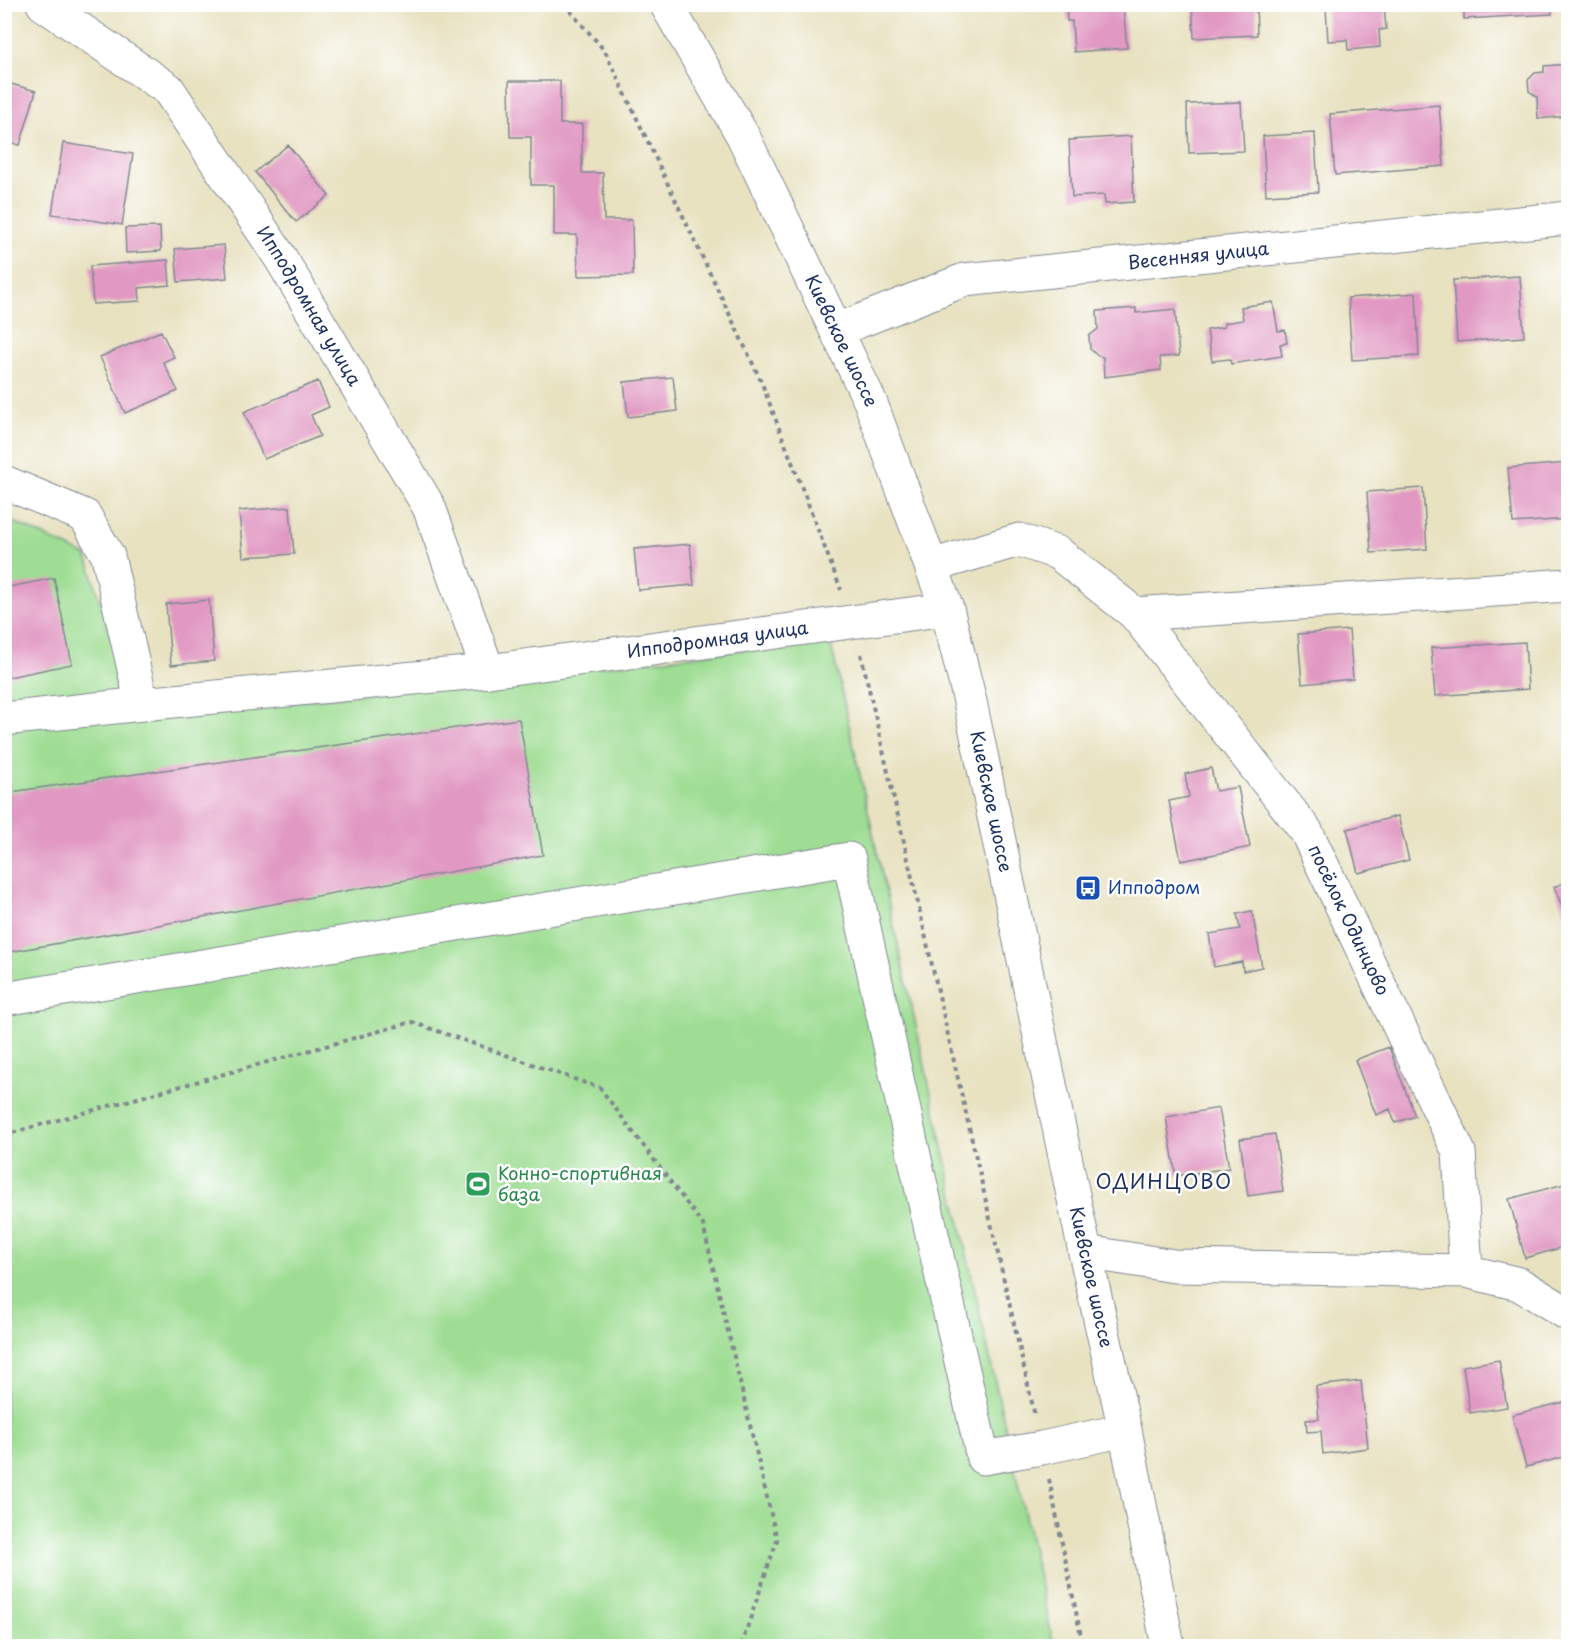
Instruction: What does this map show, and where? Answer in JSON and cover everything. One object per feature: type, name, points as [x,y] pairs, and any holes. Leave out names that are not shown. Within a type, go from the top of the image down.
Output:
[{"type":"street","name":"Ипподромная улица","points":[[43,4],[168,89],[280,257],[429,507],[488,671]]},
{"type":"street","name":"Киевское шоссе","points":[[666,4],[743,136],[870,401],[947,609],[969,698],[1085,1252],[1125,1430],[1168,1647]]},
{"type":"street","name":"Весенняя улица","points":[[837,330],[964,280],[1569,218]]},
{"type":"street","points":[[4,482],[85,516],[108,556],[142,704]]},
{"type":"street","name":"посёлок Одинцово","points":[[931,566],[1019,540],[1058,553],[1135,614],[1306,831],[1459,1152],[1466,1271]]},
{"type":"street","points":[[1135,614],[1569,585]]},
{"type":"street","name":"Ипподромная улица","points":[[4,719],[488,671],[947,609]]},
{"type":"street","points":[[4,999],[849,860],[983,1458],[1125,1430]]},
{"type":"street","points":[[1085,1252],[1174,1266],[1466,1271],[1519,1284],[1569,1314]]},
{"type":"path","points":[[564,4],[605,51],[756,370],[854,623],[1042,1448],[1083,1647]]},
{"type":"path","points":[[4,1135],[412,1022],[600,1088],[703,1225],[777,1540],[741,1647]]},
{"type":"green space","name":"Конно-спортивная база","points":[[5,518],[87,556],[135,720],[830,640],[1054,1646],[5,1646]]},
{"type":"building","points":[[1066,4],[1123,4],[1127,48],[1074,52],[1072,21],[1067,21]]},
{"type":"building","points":[[1192,4],[1256,4],[1257,35],[1194,38]]},
{"type":"building","points":[[1345,4],[1384,4],[1386,29],[1379,30],[1380,47],[1348,50],[1347,40],[1328,41],[1326,8],[1346,6]]},
{"type":"building","points":[[1464,4],[1551,4],[1552,14],[1464,19]]},
{"type":"building","points":[[1568,64],[1568,116],[1538,119],[1537,97],[1529,91],[1528,80],[1535,73],[1544,72],[1544,66]]},
{"type":"building","points":[[509,81],[560,81],[560,124],[582,124],[582,173],[603,173],[604,220],[632,220],[633,275],[578,276],[577,235],[554,235],[554,185],[531,185],[531,137],[510,137]]},
{"type":"building","points":[[4,82],[36,91],[20,145],[4,141]]},
{"type":"building","points":[[1241,102],[1244,151],[1189,153],[1187,104]]},
{"type":"building","points":[[1439,105],[1444,166],[1335,175],[1330,114]]},
{"type":"building","points":[[1315,133],[1318,192],[1266,195],[1263,136]]},
{"type":"building","points":[[1131,136],[1134,202],[1105,204],[1104,195],[1072,197],[1069,140]]},
{"type":"building","points":[[63,143],[133,154],[122,225],[52,214]]},
{"type":"building","points":[[288,145],[329,196],[296,222],[255,172]]},
{"type":"building","points":[[160,227],[161,251],[126,253],[125,228]]},
{"type":"building","points":[[224,245],[227,278],[178,282],[175,249]]},
{"type":"building","points":[[168,260],[170,285],[139,288],[140,301],[93,304],[90,266]]},
{"type":"building","points":[[1520,276],[1524,337],[1457,342],[1453,280]]},
{"type":"building","points":[[1416,293],[1419,356],[1352,360],[1348,298]]},
{"type":"building","points":[[1273,302],[1278,331],[1285,330],[1287,343],[1280,344],[1282,356],[1231,364],[1230,359],[1212,361],[1207,330],[1224,327],[1224,323],[1243,320],[1241,307]]},
{"type":"building","points":[[1136,308],[1136,313],[1175,309],[1179,356],[1160,357],[1161,370],[1104,377],[1103,357],[1090,349],[1089,336],[1098,329],[1097,311]]},
{"type":"building","points":[[161,331],[174,357],[163,362],[178,391],[125,413],[100,357]]},
{"type":"building","points":[[673,377],[677,411],[628,417],[624,382]]},
{"type":"building","points":[[318,381],[329,407],[311,415],[320,436],[264,459],[244,412]]},
{"type":"building","points":[[1568,463],[1568,519],[1513,523],[1508,468]]},
{"type":"building","points":[[1423,488],[1427,549],[1371,553],[1367,492]]},
{"type":"building","points":[[290,507],[294,554],[243,557],[239,511]]},
{"type":"building","points":[[690,544],[694,585],[638,590],[634,549]]},
{"type":"building","points":[[54,578],[72,664],[4,678],[4,588]]},
{"type":"building","points":[[209,600],[214,661],[171,665],[166,604]]},
{"type":"building","points":[[1349,630],[1353,679],[1302,684],[1298,634]]},
{"type":"building","points":[[1525,642],[1528,689],[1435,696],[1431,648]]},
{"type":"building","points":[[519,719],[543,855],[4,953],[4,793]]},
{"type":"building","points":[[1211,768],[1216,791],[1238,787],[1250,847],[1181,861],[1169,801],[1189,797],[1185,774]]},
{"type":"building","points":[[1398,816],[1409,860],[1358,873],[1347,829]]},
{"type":"building","points":[[1568,881],[1568,921],[1554,887]]},
{"type":"building","points":[[1252,911],[1262,967],[1243,971],[1242,962],[1214,967],[1209,934],[1240,929],[1237,914]]},
{"type":"building","points":[[1389,1047],[1415,1116],[1395,1123],[1390,1109],[1376,1115],[1355,1060]]},
{"type":"building","points":[[1219,1108],[1229,1168],[1176,1176],[1166,1117]]},
{"type":"building","points":[[1275,1134],[1283,1191],[1248,1196],[1240,1139]]},
{"type":"building","points":[[1568,1183],[1568,1246],[1525,1258],[1509,1199]]},
{"type":"building","points":[[1499,1360],[1507,1407],[1470,1413],[1463,1366]]},
{"type":"building","points":[[1361,1381],[1368,1448],[1323,1454],[1321,1431],[1307,1432],[1306,1420],[1319,1419],[1316,1386]]},
{"type":"building","points":[[1568,1401],[1568,1456],[1526,1467],[1512,1415]]},
{"type":"place","name":"Ипподром","points":[[1088,888]]},
{"type":"place","name":"Конно-спортивная база","points":[[478,1184]]},
{"type":"district","name":"ОДИНЦОВО","points":[[1164,1182]]}]
